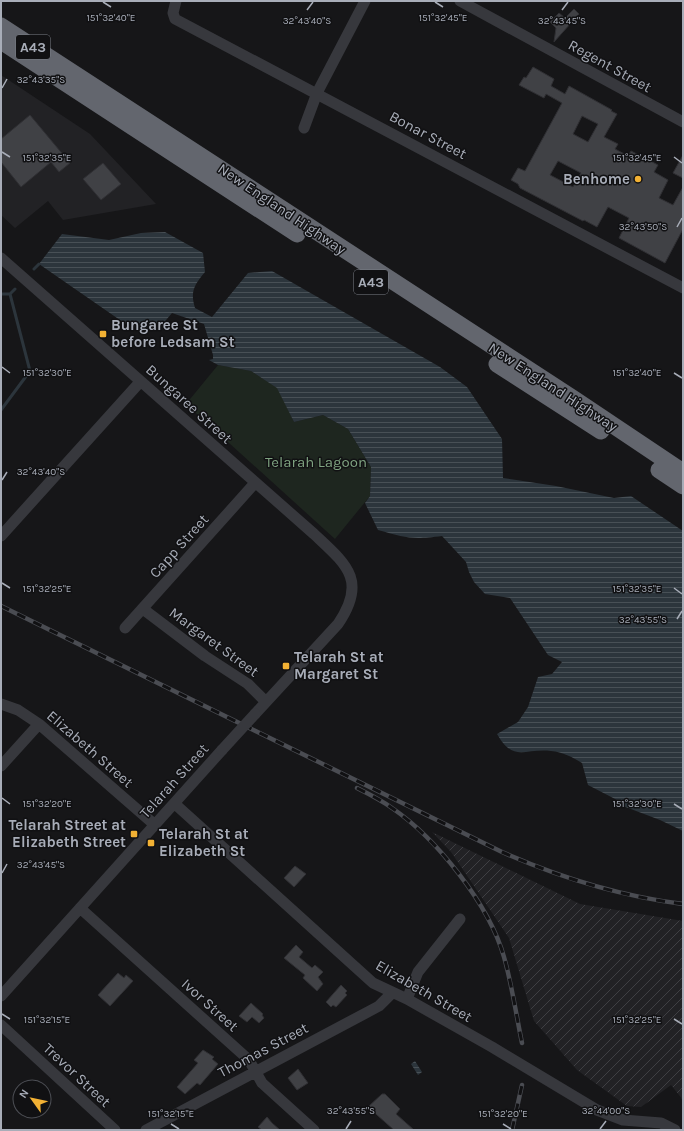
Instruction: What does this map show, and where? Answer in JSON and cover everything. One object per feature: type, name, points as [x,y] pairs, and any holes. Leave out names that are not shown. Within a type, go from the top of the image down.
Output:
[{"type":"highway","name":"New England Highway","points":[[1,26],[574,399],[683,472]]},
{"type":"highway","name":"New England Highway","points":[[1,41],[683,486]]},
{"type":"highway","points":[[1,51],[27,66],[59,78]]},
{"type":"street","name":"Bonar Street","points":[[176,1],[173,13],[175,19],[683,288]]},
{"type":"street","points":[[304,128],[317,93],[365,1]]},
{"type":"street","name":"Regent Street","points":[[460,1],[683,122]]},
{"type":"street","name":"Bungaree Street","points":[[1,258],[339,558],[351,578]]},
{"type":"street","points":[[1,536],[140,382]]},
{"type":"street","name":"Capp Street","points":[[125,628],[255,483]]},
{"type":"street","name":"Telarah Street","points":[[1,996],[222,750],[338,624],[353,595],[351,578]]},
{"type":"street","name":"Margaret Street","points":[[143,609],[205,656],[248,684],[266,702]]},
{"type":"street","name":"Elizabeth Street","points":[[1,704],[18,710],[39,724],[155,825]]},
{"type":"street","points":[[1,766],[39,724]]},
{"type":"street","name":"Elizabeth Street","points":[[175,804],[373,983],[407,999],[492,1047],[596,1110],[623,1120],[661,1123],[675,1130]]},
{"type":"street","name":"Ivor Street","points":[[80,908],[249,1060],[262,1083],[314,1130]]},
{"type":"street","points":[[407,999],[418,972],[460,919]]},
{"type":"street","name":"Thomas Street","points":[[146,1130],[378,1006],[392,993]]},
{"type":"street","name":"Trevor Street","points":[[1,1025],[115,1130]]},
{"type":"shaded area","points":[[1,75],[90,134],[156,204],[63,220],[48,201],[15,228],[1,215]]},
{"type":"shaded area","name":"Telarah Lagoon","points":[[165,232],[203,253],[205,272],[194,289],[193,297],[195,308],[212,317],[248,273],[272,271],[440,367],[467,387],[502,439],[503,478],[556,486],[614,498],[631,496],[683,531],[683,831],[660,820],[623,806],[617,800],[588,785],[582,763],[571,757],[560,752],[551,751],[514,751],[503,743],[497,734],[518,722],[528,707],[538,677],[552,674],[562,662],[548,655],[510,598],[485,594],[474,582],[466,562],[442,536],[409,538],[378,530],[365,503],[370,496],[371,467],[348,429],[323,415],[294,422],[277,388],[251,371],[218,365],[209,360],[213,359],[213,355],[204,324],[172,313],[161,326],[130,327],[39,264],[62,234],[109,240],[141,233]]},
{"type":"shaded area","points":[[432,832],[580,904],[683,921],[683,1100],[671,1085],[641,1107],[627,1106],[577,1070],[534,1021],[509,938],[451,852]]},
{"type":"shaded area","points":[[415,1061],[422,1072],[418,1075],[411,1064]]},
{"type":"green space","name":"Telarah Lagoon","points":[[218,365],[251,371],[278,388],[294,422],[323,415],[348,429],[371,467],[370,496],[335,539],[186,404]]},
{"type":"building","points":[[574,9],[579,14],[554,42],[556,28],[550,22],[559,13],[565,18]]},
{"type":"building","points":[[533,67],[554,79],[551,86],[565,94],[569,86],[612,110],[611,111],[617,114],[604,137],[618,144],[615,149],[628,156],[631,151],[658,165],[654,172],[668,180],[659,198],[673,205],[683,187],[683,229],[665,263],[619,238],[629,218],[608,207],[597,227],[520,188],[518,184],[511,180],[518,168],[525,171],[562,103],[546,94],[544,98],[519,85],[524,77],[526,78]],"holes":[[[582,116],[598,124],[588,142],[573,134]],[[558,161],[581,173],[573,187],[550,175]]]},
{"type":"building","points":[[30,115],[70,163],[59,172],[51,162],[21,187],[1,162],[1,139]]},
{"type":"building","points":[[683,155],[683,178],[673,173]]},
{"type":"building","points":[[103,163],[121,184],[101,200],[83,179]]},
{"type":"building","points":[[295,866],[306,874],[294,887],[284,878]]},
{"type":"building","points":[[296,945],[303,952],[299,957],[312,968],[315,965],[323,972],[318,977],[323,984],[317,991],[303,978],[305,975],[284,958]]},
{"type":"building","points":[[118,973],[124,978],[126,975],[133,981],[110,1006],[98,995]]},
{"type":"building","points":[[341,985],[347,991],[345,993],[347,995],[336,1007],[333,1005],[331,1007],[326,1002]]},
{"type":"building","points":[[251,1003],[263,1014],[262,1015],[264,1018],[259,1023],[252,1017],[247,1022],[239,1016]]},
{"type":"building","points":[[203,1050],[214,1057],[212,1059],[218,1064],[200,1085],[197,1083],[185,1094],[177,1087],[198,1063],[194,1060]]},
{"type":"building","points":[[298,1069],[308,1083],[297,1090],[288,1078]]},
{"type":"building","points":[[382,1094],[385,1094],[400,1109],[396,1114],[414,1130],[394,1130],[368,1107]]},
{"type":"building","points":[[267,1117],[280,1130],[262,1130],[258,1127]]},
{"type":"waterway","points":[[34,269],[39,264]]},
{"type":"waterway","points":[[1,294],[10,294],[15,289]]},
{"type":"waterway","points":[[1,410],[30,371],[10,294]]},
{"type":"railway","points":[[1,606],[502,852],[546,870],[591,885],[659,901],[683,904]]},
{"type":"railway","points":[[357,788],[384,802],[426,836],[443,854],[474,894],[497,937],[504,957],[512,989],[522,1043]]},
{"type":"railway","points":[[512,1130],[522,1085]]},
{"type":"place","name":"Benhome","points":[[638,179]]},
{"type":"place","name":"Bungaree St before Ledsam St","points":[[103,334]]},
{"type":"place","name":"Telarah St at Margaret St","points":[[286,666]]},
{"type":"place","name":"Telarah Street at Elizabeth Street","points":[[134,834]]},
{"type":"place","name":"Telarah St at Elizabeth St","points":[[151,843]]}]
